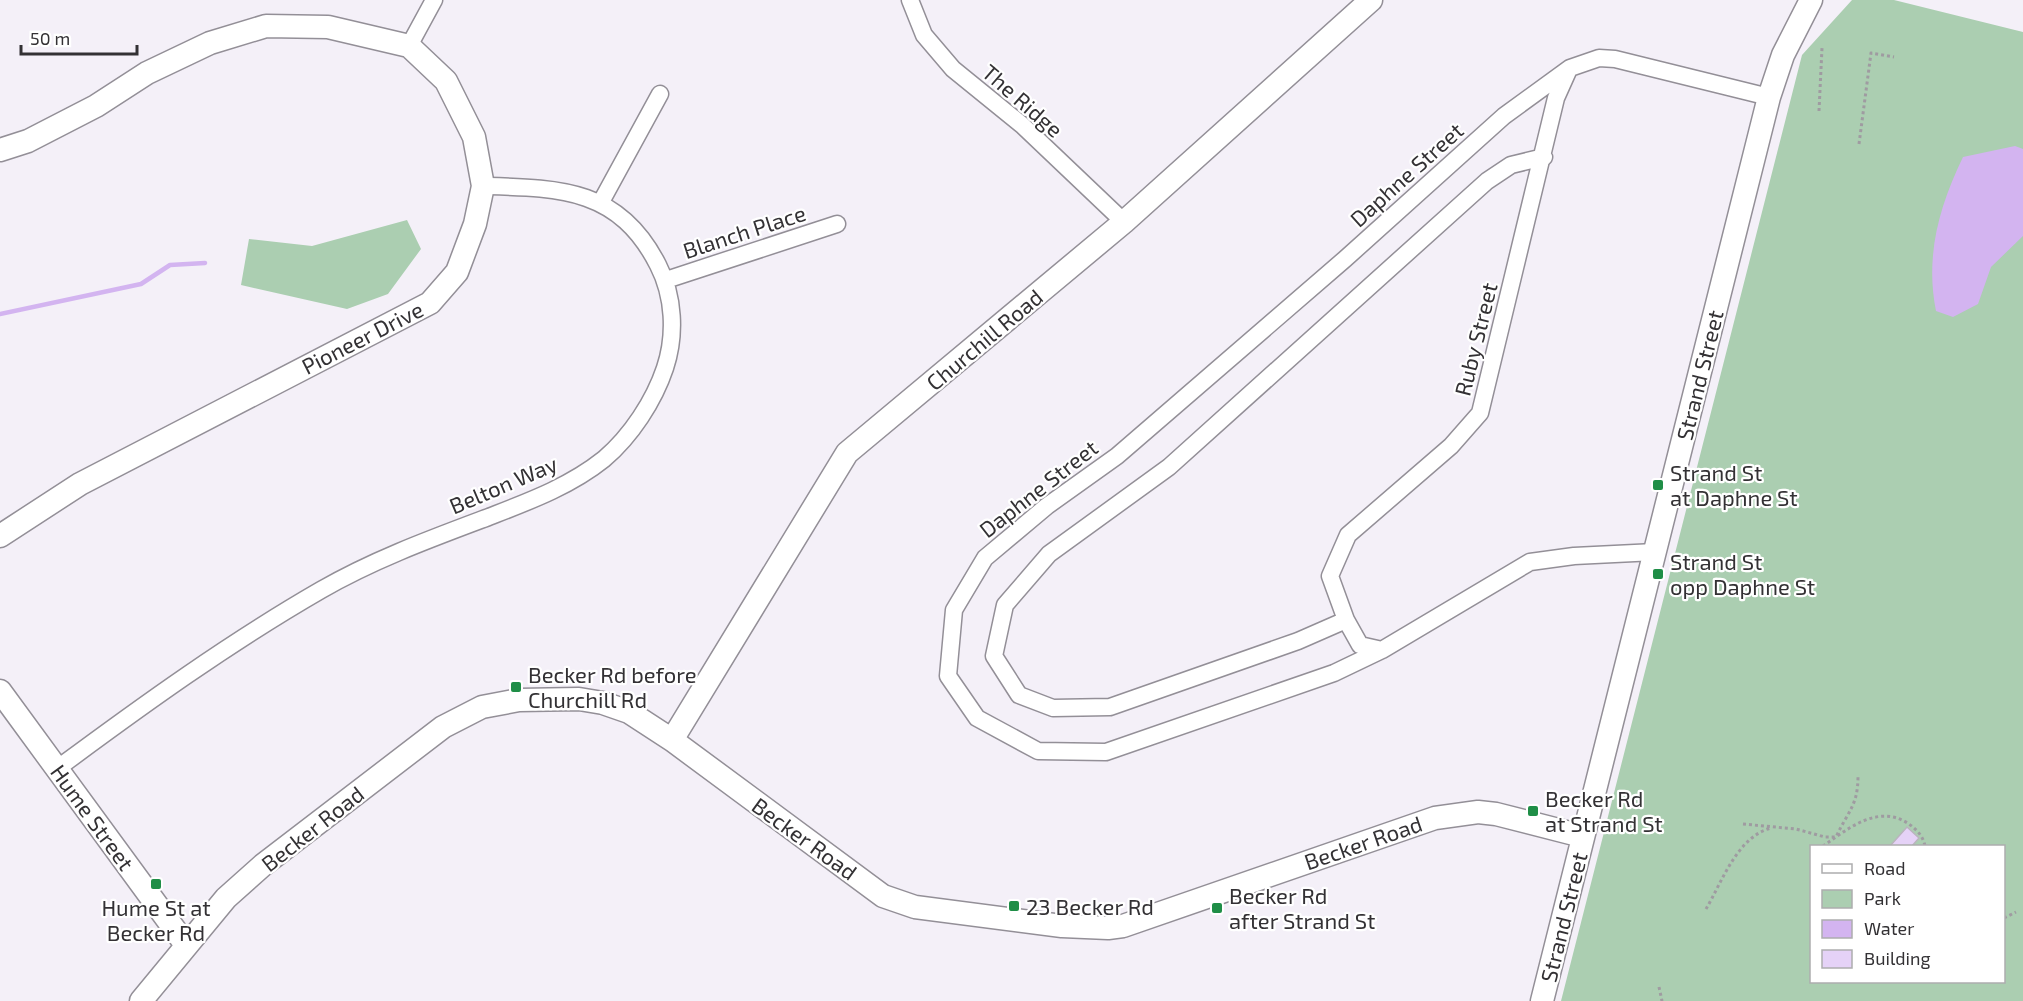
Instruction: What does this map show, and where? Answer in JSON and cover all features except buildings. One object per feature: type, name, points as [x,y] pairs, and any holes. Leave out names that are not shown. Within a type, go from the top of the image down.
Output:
[{"type":"street","points":[[0,150],[28,141],[96,106],[147,73],[210,43],[266,26],[328,27],[409,46],[434,0]]},
{"type":"street","name":"The Ridge","points":[[910,0],[924,35],[953,69],[1022,125],[1124,222]]},
{"type":"street","name":"Churchill Road","points":[[672,740],[847,453],[1124,222],[1371,0]]},
{"type":"street","name":"Strand Street","points":[[1542,1001],[1769,97],[1783,55],[1810,0]]},
{"type":"street","name":"Pioneer Drive","points":[[0,536],[80,484],[430,303],[458,272],[475,224],[483,186],[474,137],[446,81],[409,46]]},
{"type":"street","name":"Daphne Street","points":[[1655,552],[1530,562],[1383,650],[1334,673],[1106,752],[1038,751],[977,718],[948,676],[954,610],[985,558],[1047,506],[1118,456],[1345,259],[1504,116],[1570,68],[1599,58],[1615,58],[1769,97]]},
{"type":"street","name":"Ruby Street","points":[[1383,650],[1360,645],[1346,620],[1330,576],[1348,535],[1450,446],[1480,413],[1544,157],[1556,98],[1570,68]]},
{"type":"street","points":[[602,202],[660,94]]},
{"type":"street","points":[[1346,620],[1298,641],[1110,707],[1053,708],[1019,695],[994,656],[1005,605],[1049,555],[1169,467],[1487,181],[1511,165],[1544,157]]},
{"type":"street","name":"Belton Way","points":[[58,768],[195,667],[323,589],[406,549],[564,485],[604,458],[635,426],[660,385],[671,351],[672,315],[666,280],[650,248],[630,223],[602,202],[569,191],[483,186]]},
{"type":"street","name":"Blanch Place","points":[[666,280],[837,224]]},
{"type":"street","name":"Hume Street","points":[[0,690],[186,945]]},
{"type":"street","name":"Becker Road","points":[[141,1001],[226,898],[263,865],[458,717],[482,707],[509,701],[579,699],[603,703],[629,712],[672,740],[876,890],[897,902],[915,907],[1062,926],[1108,928],[1123,926],[1424,821],[1460,813],[1496,813],[1582,836]]},
{"type":"path","points":[[1819,111],[1822,48]]},
{"type":"path","points":[[1859,144],[1871,53],[1894,57]]},
{"type":"path","points":[[1836,837],[1858,796],[1858,776]]},
{"type":"path","points":[[1824,845],[1861,821],[1885,815],[1907,822],[1922,837],[1925,845]]},
{"type":"path","points":[[1743,824],[1836,837]]},
{"type":"path","points":[[1706,909],[1741,849],[1757,833],[1776,827]]},
{"type":"path","points":[[2005,918],[2016,912]]},
{"type":"path","points":[[1659,987],[1662,1001]]},
{"type":"green space","points":[[1852,0],[1894,0],[2023,32],[2023,1001],[1561,1001],[1802,55]]},
{"type":"green space","points":[[407,220],[421,249],[388,294],[347,309],[241,285],[249,239],[312,246]]},
{"type":"water","points":[[2015,146],[2023,149],[2023,236],[1991,267],[1978,304],[1953,317],[1936,311],[1932,271],[1936,232],[1947,194],[1963,157]]},
{"type":"waterway","points":[[0,314],[141,284],[170,265],[205,263]]},
{"type":"place","name":"Strand St at Daphne St","points":[[1658,485]]},
{"type":"place","name":"Strand St opp Daphne St","points":[[1658,574]]},
{"type":"place","name":"Becker Rd before Churchill Rd","points":[[516,687]]},
{"type":"place","name":"Becker Rd at Strand St","points":[[1533,811]]},
{"type":"place","name":"Hume St at Becker Rd","points":[[156,884]]},
{"type":"place","name":"23 Becker Rd","points":[[1014,906]]},
{"type":"place","name":"Becker Rd after Strand St","points":[[1217,908]]}]
